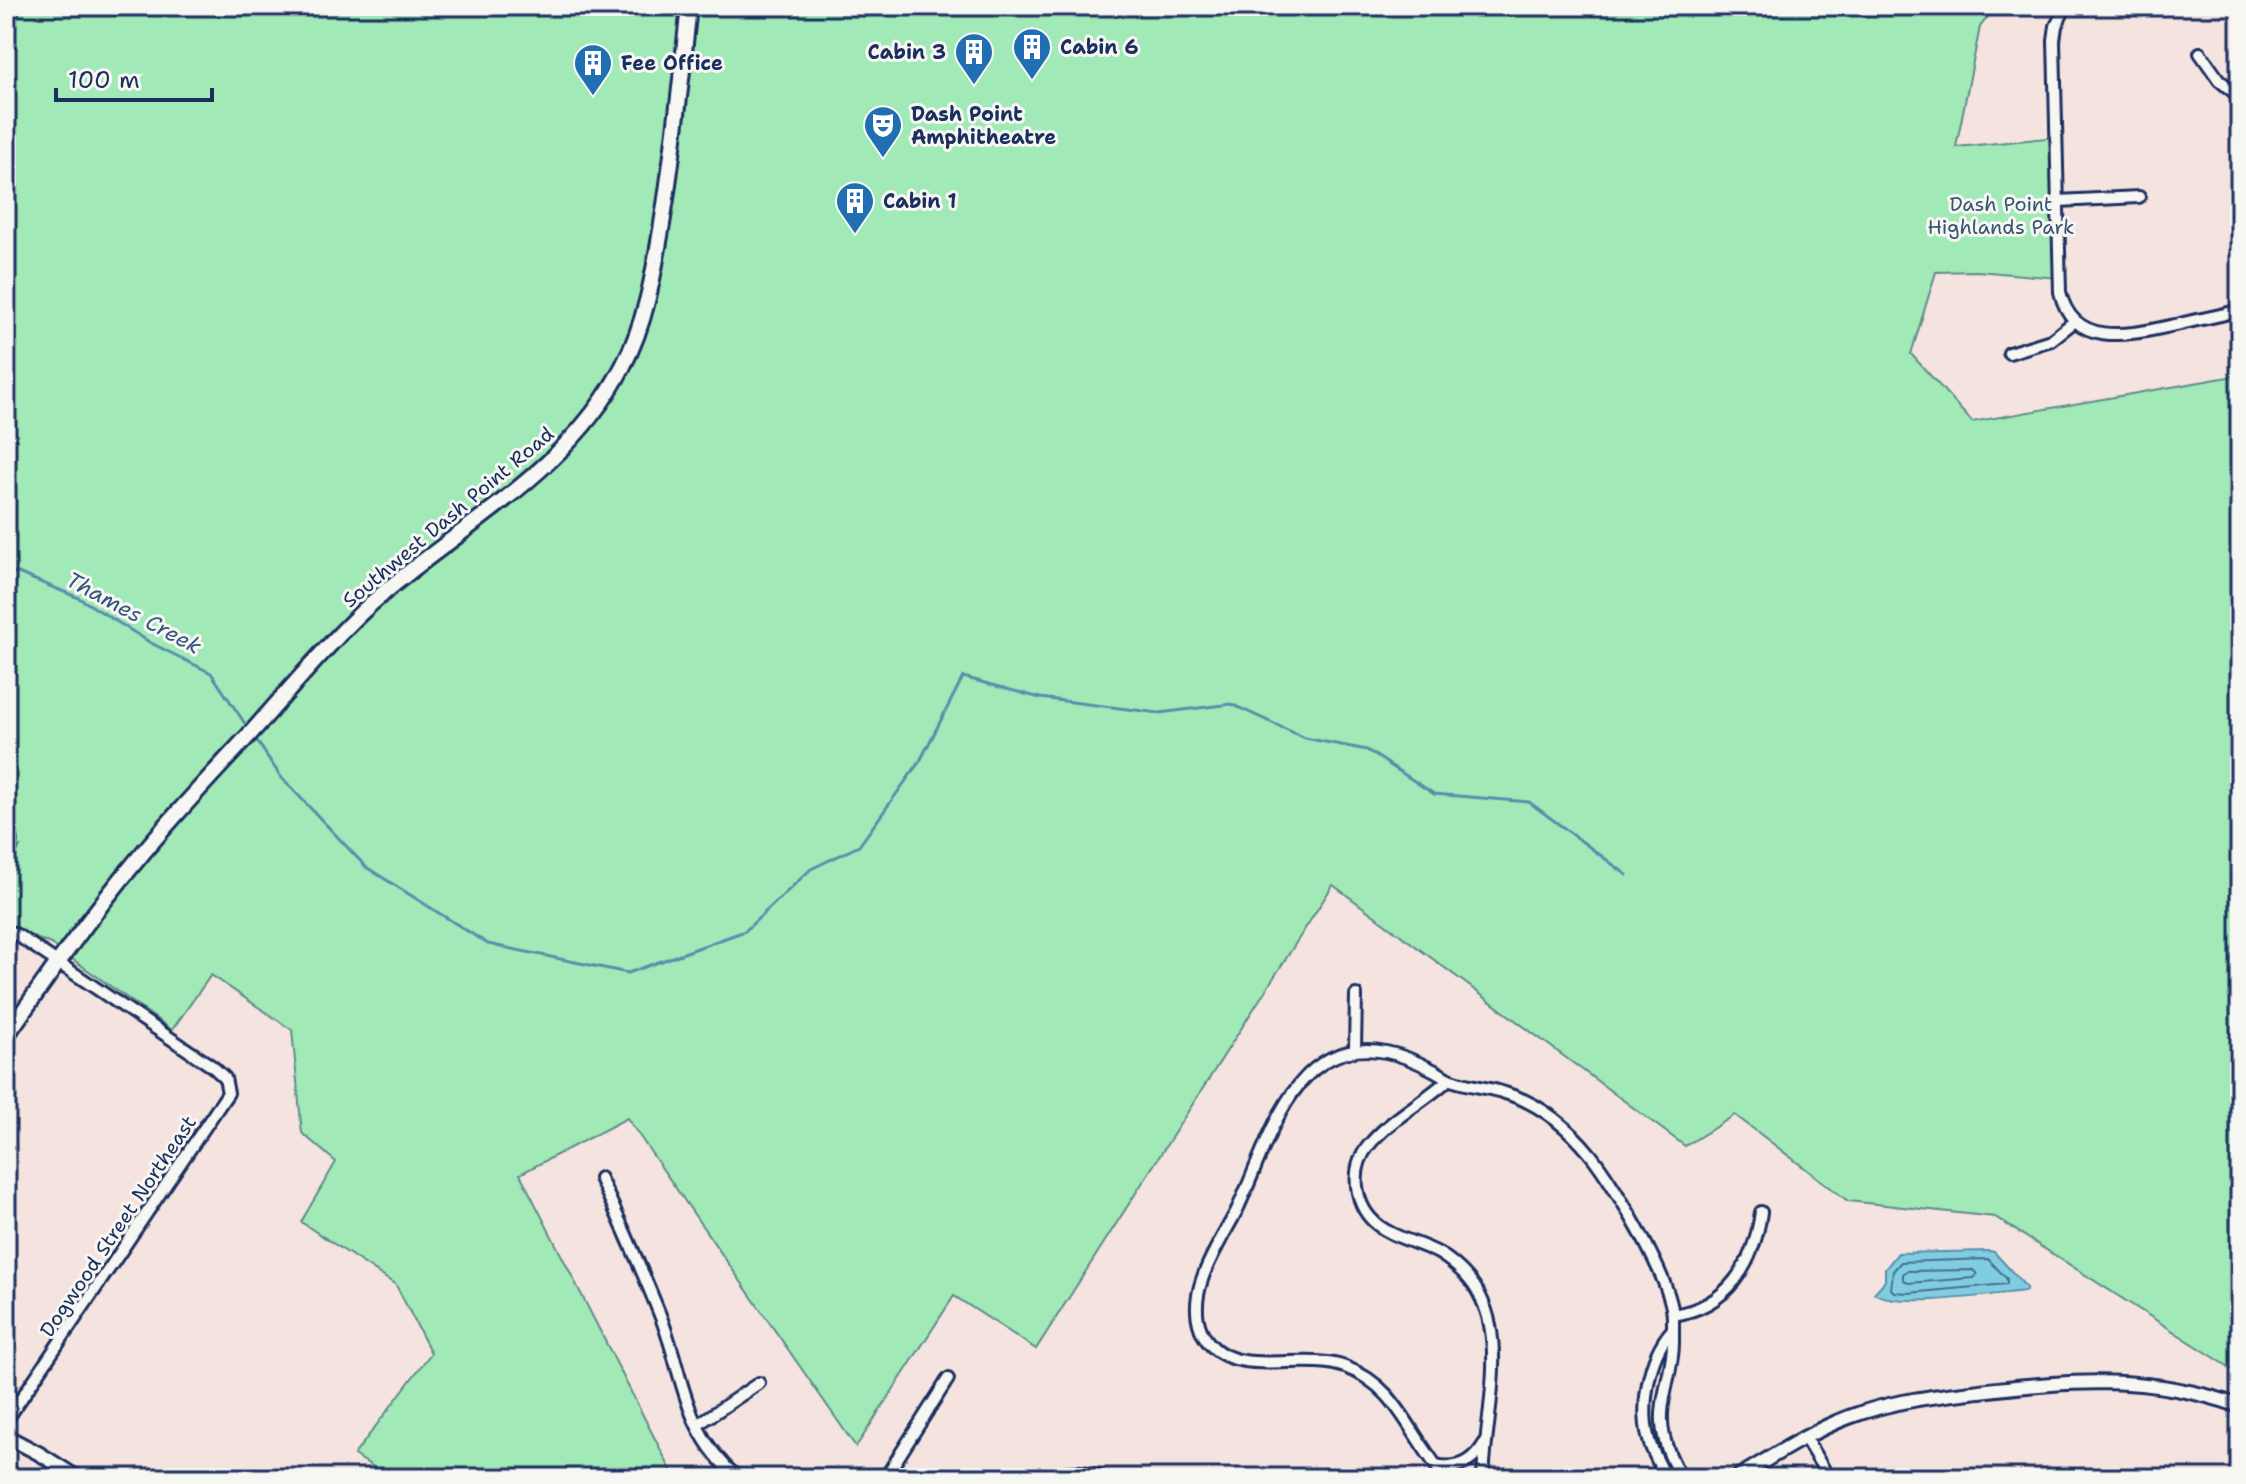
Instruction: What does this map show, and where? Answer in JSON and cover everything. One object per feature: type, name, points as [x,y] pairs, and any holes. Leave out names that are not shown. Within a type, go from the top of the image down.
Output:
[{"type":"main road","name":"Southwest Dash Point Road","points":[[6,1036],[57,963],[139,857],[318,659],[372,603],[574,438],[611,389],[626,362],[642,320],[655,268],[689,6]]},
{"type":"street","points":[[2066,6],[2056,26],[2054,40],[2060,292],[2066,311],[2087,328],[2117,335],[2240,310]]},
{"type":"street","points":[[2200,53],[2219,80],[2240,97]]},
{"type":"street","points":[[2058,201],[2139,197]]},
{"type":"street","points":[[2009,353],[2051,340],[2075,321]]},
{"type":"street","points":[[6,830],[11,836],[11,845],[6,854]]},
{"type":"street","points":[[6,930],[57,963]]},
{"type":"street","name":"Dogwood Street Northeast","points":[[6,1421],[225,1100],[228,1089],[225,1078],[213,1067],[57,963]]},
{"type":"street","points":[[1355,1049],[1356,995]]},
{"type":"street","points":[[1444,1478],[1397,1405],[1356,1371],[1317,1360],[1236,1360],[1214,1350],[1204,1337],[1198,1320],[1198,1300],[1208,1267],[1291,1093],[1316,1066],[1355,1049],[1405,1057],[1449,1079],[1508,1093],[1526,1101],[1574,1136],[1600,1167],[1659,1272],[1673,1315],[1673,1344],[1661,1422],[1664,1439],[1681,1478]]},
{"type":"street","points":[[1449,1079],[1371,1142],[1357,1169],[1356,1187],[1364,1209],[1379,1227],[1440,1254],[1463,1273],[1482,1299],[1488,1316],[1493,1352],[1483,1478]]},
{"type":"street","points":[[600,1178],[663,1323],[688,1408],[705,1441],[738,1478]]},
{"type":"street","points":[[1673,1315],[1700,1309],[1733,1286],[1751,1253],[1761,1212]]},
{"type":"street","points":[[1666,1478],[1650,1443],[1646,1401],[1661,1342],[1672,1330]]},
{"type":"street","points":[[885,1478],[948,1379]]},
{"type":"street","points":[[1736,1478],[1848,1417],[1910,1400],[2096,1380],[2150,1383],[2240,1406]]},
{"type":"street","points":[[697,1425],[759,1383]]},
{"type":"street","points":[[6,1436],[78,1478]]},
{"type":"street","points":[[1805,1438],[1829,1478]]},
{"type":"street","points":[[1436,1465],[1462,1465],[1475,1457],[1484,1444]]},
{"type":"street","points":[[1046,1478],[1072,1471],[1088,1472],[1104,1478]]},
{"type":"green space","name":"Dash Point Highlands Park","points":[[22,6],[1996,6],[1980,27],[1956,147],[2057,137],[2059,278],[1977,271],[1936,272],[1911,354],[1972,422],[2240,375],[2240,1374],[1995,1217],[1848,1201],[1735,1115],[1685,1146],[1333,885],[1036,1349],[954,1296],[856,1447],[627,1118],[520,1174],[675,1478],[392,1478],[354,1455],[431,1353],[396,1285],[301,1222],[336,1162],[302,1133],[292,1030],[211,975],[172,1030],[51,944],[6,927],[6,870],[20,847],[6,849],[6,50]]},
{"type":"water","points":[[6,6],[22,6],[6,50]]},
{"type":"water","points":[[1994,1252],[2026,1287],[2026,1291],[1924,1300],[1886,1298],[1874,1293],[1885,1281],[1885,1269],[1898,1253]]},
{"type":"waterway","name":"Thames Creek","points":[[6,573],[18,573],[79,598],[151,643],[211,673],[248,728]]},
{"type":"waterway","name":"Thames Creek","points":[[255,738],[281,777],[366,867],[488,944],[628,973],[745,931],[811,869],[859,846],[920,761],[963,677],[1040,698],[1159,713],[1231,704],[1305,738],[1367,750],[1434,794],[1529,802],[1627,875]]},
{"type":"place","name":"Cabin 6","points":[[1032,81]]},
{"type":"place","name":"Cabin 3","points":[[974,86]]},
{"type":"place","name":"Fee Office","points":[[593,97]]},
{"type":"place","name":"Dash Point Amphitheatre","points":[[883,159]]},
{"type":"place","name":"Cabin 1","points":[[855,235]]}]
